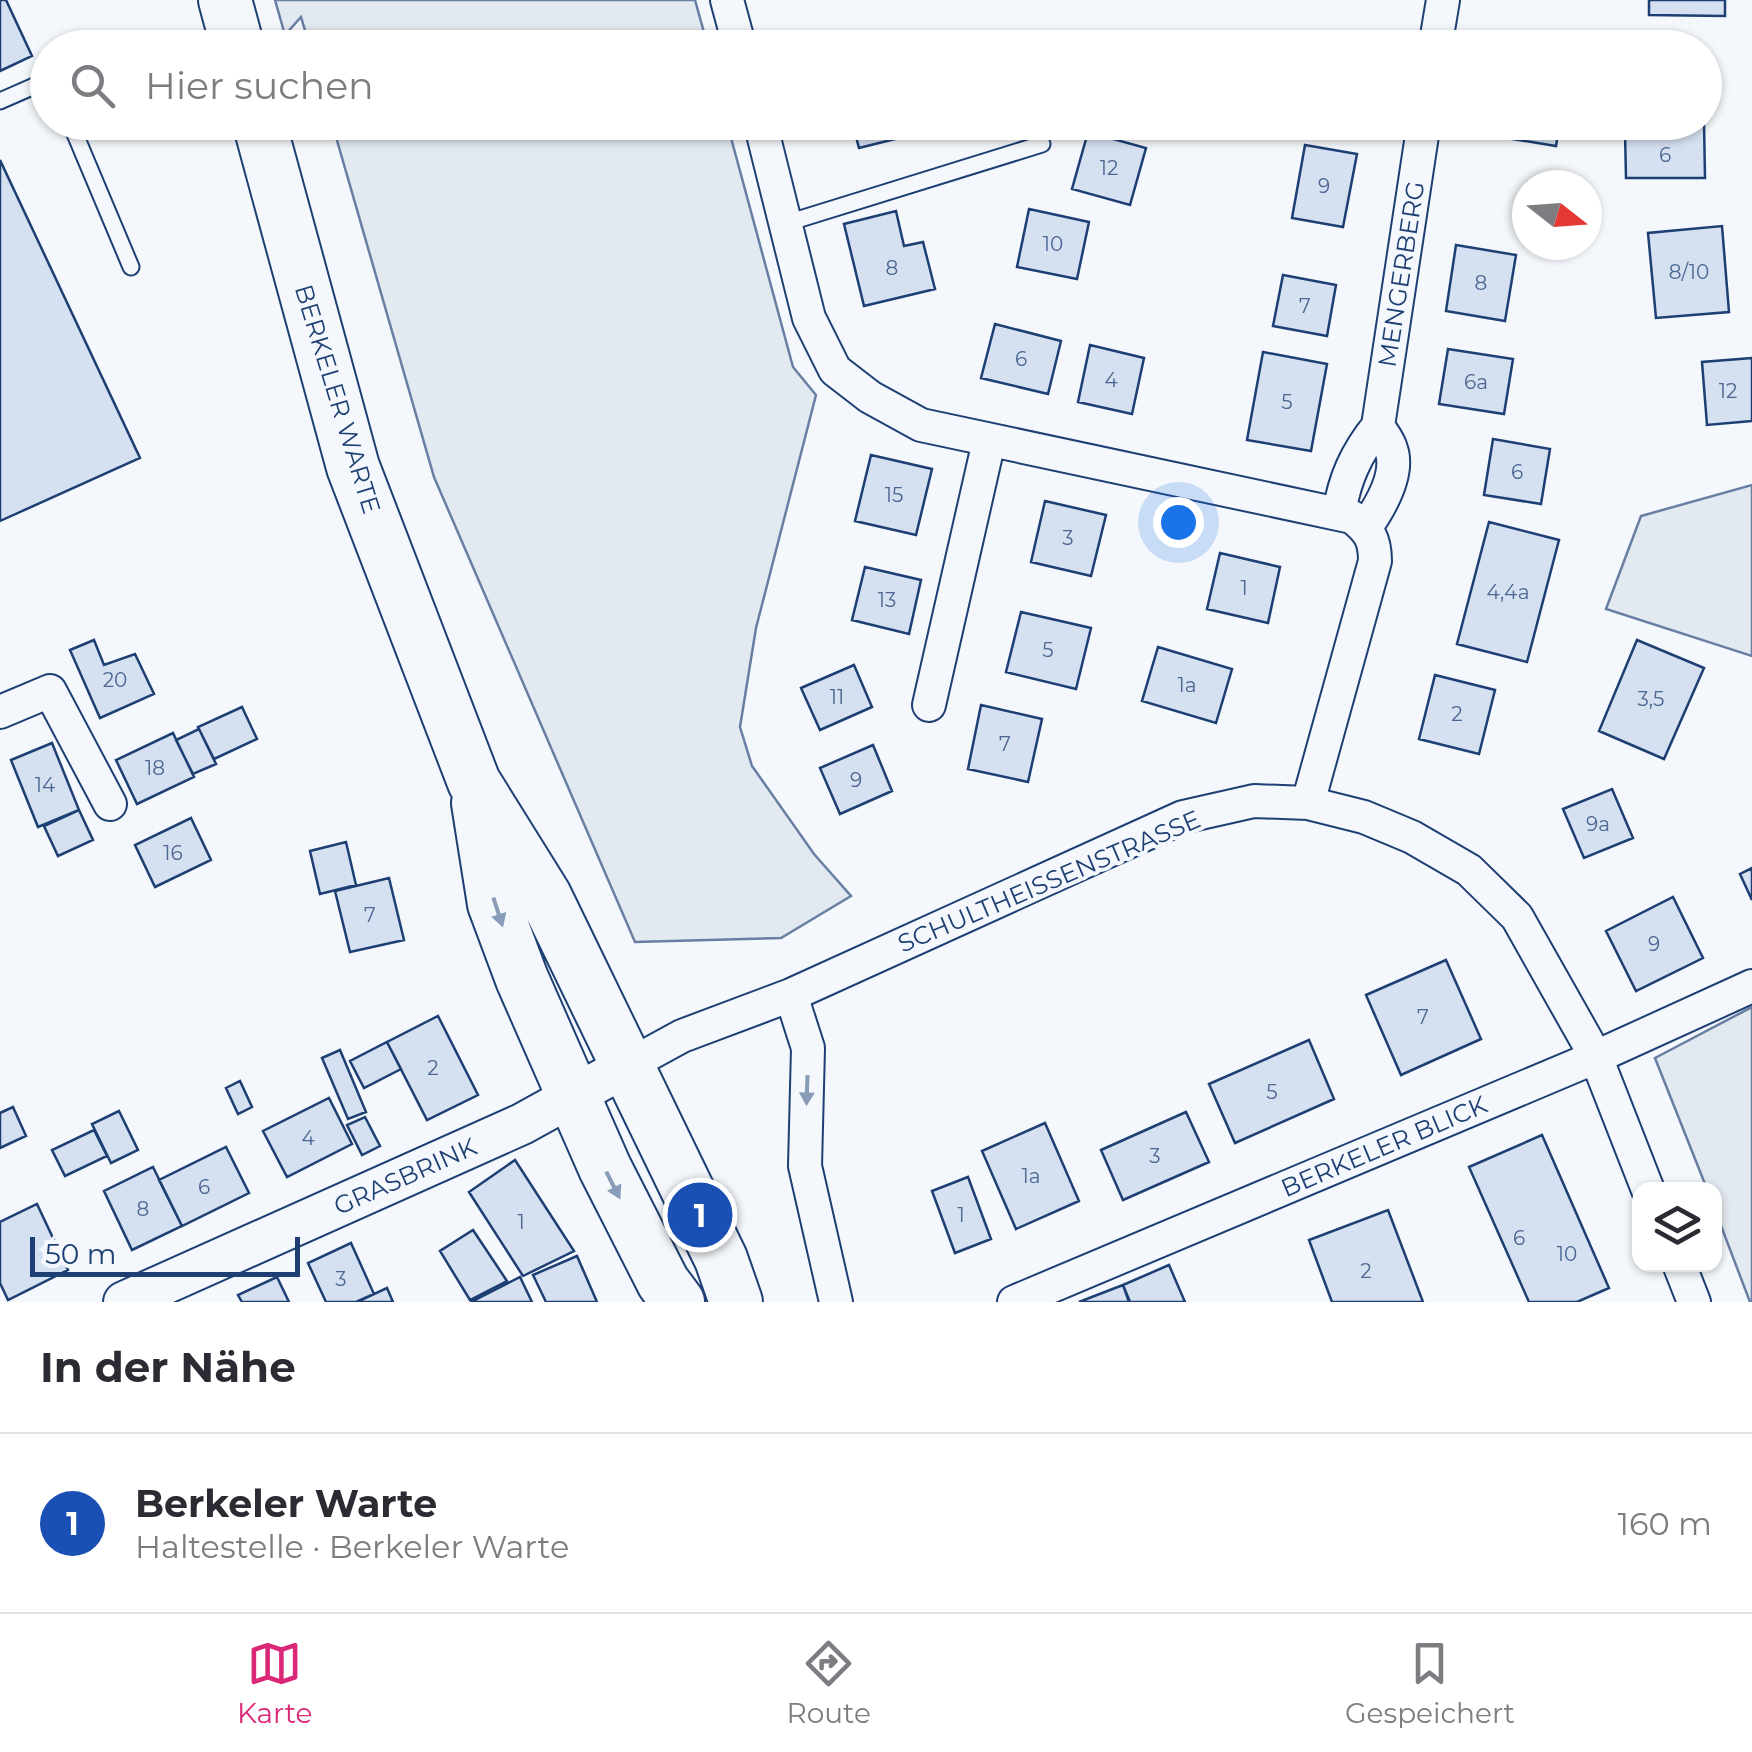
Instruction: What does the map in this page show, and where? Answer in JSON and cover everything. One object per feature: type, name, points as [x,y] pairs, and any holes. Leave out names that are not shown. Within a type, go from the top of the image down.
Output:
[{"type":"main road","points":[[225,0],[233,30]]},
{"type":"main road","name":"BERKELER WARTE","points":[[264,140],[354,466],[474,782],[545,896],[721,1259],[736,1302]]},
{"type":"main road","name":"BERKELER WARTE","points":[[474,782],[494,904],[571,1097],[662,1282],[678,1302]]},
{"type":"street","points":[[728,0],[736,30]]},
{"type":"street","points":[[1439,30],[1443,0]]},
{"type":"street","points":[[765,140],[809,318],[835,370],[870,397],[921,426],[1352,520],[1375,546],[1376,561],[1308,803]]},
{"type":"street","name":"MENGERBERG","points":[[1352,520],[1382,504],[1390,478],[1393,452],[1378,426],[1421,140]]},
{"type":"street","points":[[929,705],[989,442]]},
{"type":"street","points":[[0,712],[50,691],[110,804]]},
{"type":"street","name":"SCHULTHEISSENSTRASSE","points":[[627,1066],[682,1036],[790,995],[1183,817],[1254,801],[1308,803],[1364,816],[1412,838],[1469,870],[1517,917],[1596,1057],[1645,1182]]},
{"type":"street","name":"BERKELER BLICK","points":[[1014,1302],[1596,1057],[1752,986]]},
{"type":"street","points":[[790,995],[808,1048],[805,1166],[836,1302]]},
{"type":"street","name":"GRASBRINK","points":[[124,1302],[522,1124],[627,1066]]},
{"type":"street","points":[[1681,1272],[1694,1302]]},
{"type":"lane","points":[[0,101],[30,88]]},
{"type":"lane","points":[[78,140],[131,267]]},
{"type":"lane","points":[[786,223],[1042,144]]},
{"type":"shaded area","points":[[275,0],[695,0],[703,30],[305,30],[301,17],[289,30],[284,30]]},
{"type":"shaded area","points":[[337,140],[732,140],[793,367],[816,395],[756,628],[740,727],[752,766],[814,854],[851,896],[781,938],[635,942],[434,477]]},
{"type":"shaded area","points":[[1752,485],[1752,656],[1606,609],[1641,516]]},
{"type":"shaded area","points":[[1752,1007],[1752,1302],[1722,1228],[1722,1182],[1704,1182],[1655,1058]]},
{"type":"building","points":[[0,0],[6,0],[30,57],[0,71]]},
{"type":"building","points":[[1649,0],[1725,0],[1725,16],[1649,15]]},
{"type":"building","points":[[857,140],[891,140],[859,148]]},
{"type":"building","points":[[1086,140],[1117,140],[1146,148],[1130,205],[1072,189]]},
{"type":"building","points":[[1519,140],[1557,140],[1556,146]]},
{"type":"building","points":[[1625,140],[1704,140],[1705,178],[1626,178]]},
{"type":"building","points":[[1305,145],[1357,154],[1343,227],[1292,218]]},
{"type":"building","points":[[0,160],[140,458],[0,521]]},
{"type":"building","points":[[1029,209],[1089,222],[1077,279],[1017,267]]},
{"type":"building","points":[[896,211],[904,246],[923,242],[935,289],[864,306],[844,224]]},
{"type":"building","points":[[1722,226],[1729,312],[1656,318],[1648,233]]},
{"type":"building","points":[[1456,245],[1512,254],[1515,260],[1505,321],[1446,311]]},
{"type":"building","points":[[1283,275],[1336,285],[1327,336],[1273,326]]},
{"type":"building","points":[[995,324],[1061,341],[1048,394],[981,378]]},
{"type":"building","points":[[1090,345],[1144,358],[1132,414],[1078,402]]},
{"type":"building","points":[[1448,349],[1513,359],[1504,414],[1439,404]]},
{"type":"building","points":[[1263,352],[1327,364],[1311,451],[1247,440]]},
{"type":"building","points":[[1752,358],[1752,421],[1707,425],[1702,362]]},
{"type":"building","points":[[1493,439],[1550,449],[1541,504],[1484,495]]},
{"type":"building","points":[[871,455],[932,469],[916,535],[855,521]]},
{"type":"building","points":[[1045,501],[1106,515],[1091,576],[1031,562]]},
{"type":"building","points":[[1489,522],[1559,540],[1527,662],[1457,644]]},
{"type":"building","points":[[1220,553],[1280,567],[1268,623],[1207,609]]},
{"type":"building","points":[[865,567],[921,580],[909,634],[852,620]]},
{"type":"building","points":[[1021,612],[1091,628],[1076,689],[1006,672]]},
{"type":"building","points":[[94,640],[104,665],[135,654],[154,694],[100,718],[70,650]]},
{"type":"building","points":[[1637,640],[1704,668],[1664,759],[1599,731]]},
{"type":"building","points":[[1158,647],[1232,669],[1216,723],[1142,701]]},
{"type":"building","points":[[854,665],[872,707],[820,730],[801,688]]},
{"type":"building","points":[[1435,675],[1495,690],[1479,754],[1419,739]]},
{"type":"building","points":[[981,705],[1042,719],[1028,782],[968,769]]},
{"type":"building","points":[[242,707],[257,739],[214,759],[198,727]]},
{"type":"building","points":[[199,729],[216,764],[193,774],[176,740]]},
{"type":"building","points":[[173,733],[194,777],[137,804],[116,760]]},
{"type":"building","points":[[52,743],[79,810],[38,827],[11,760]]},
{"type":"building","points":[[873,745],[892,791],[840,814],[820,768]]},
{"type":"building","points":[[1612,789],[1633,838],[1584,858],[1563,809]]},
{"type":"building","points":[[79,810],[93,840],[58,856],[44,826]]},
{"type":"building","points":[[191,818],[211,860],[155,887],[135,845]]},
{"type":"building","points":[[346,842],[356,885],[320,894],[310,851]]},
{"type":"building","points":[[1752,868],[1752,900],[1740,874]]},
{"type":"building","points":[[389,878],[404,940],[350,952],[335,891]]},
{"type":"building","points":[[1673,897],[1703,958],[1636,991],[1606,931]]},
{"type":"building","points":[[1446,960],[1481,1039],[1401,1075],[1366,995]]},
{"type":"building","points":[[438,1016],[478,1095],[427,1120],[387,1042]]},
{"type":"building","points":[[1309,1040],[1334,1099],[1235,1143],[1209,1084]]},
{"type":"building","points":[[387,1042],[401,1069],[364,1088],[350,1061]]},
{"type":"building","points":[[340,1050],[366,1112],[348,1119],[322,1058]]},
{"type":"building","points":[[240,1081],[252,1107],[238,1114],[226,1088]]},
{"type":"building","points":[[329,1098],[352,1144],[287,1177],[263,1131]]},
{"type":"building","points":[[13,1107],[26,1136],[0,1148],[0,1113]]},
{"type":"building","points":[[119,1111],[138,1150],[111,1163],[92,1124]]},
{"type":"building","points":[[1186,1112],[1209,1162],[1123,1200],[1101,1150]]},
{"type":"building","points":[[365,1117],[380,1146],[362,1155],[347,1125]]},
{"type":"building","points":[[1045,1123],[1079,1201],[1016,1229],[982,1151]]},
{"type":"building","points":[[94,1130],[107,1156],[65,1176],[52,1150]]},
{"type":"building","points":[[1542,1135],[1609,1288],[1577,1302],[1529,1302],[1469,1167]]},
{"type":"building","points":[[226,1147],[249,1193],[182,1226],[159,1180]]},
{"type":"building","points":[[515,1160],[574,1251],[523,1276],[469,1192]]},
{"type":"building","points":[[153,1167],[182,1226],[132,1250],[104,1191]]},
{"type":"building","points":[[968,1177],[991,1239],[955,1253],[932,1191]]},
{"type":"building","points":[[37,1204],[68,1270],[8,1300],[0,1283],[0,1222]]},
{"type":"building","points":[[1388,1210],[1423,1302],[1332,1302],[1309,1240]]},
{"type":"building","points":[[473,1230],[507,1281],[470,1300],[440,1251]]},
{"type":"building","points":[[351,1243],[374,1294],[356,1302],[326,1302],[308,1263]]},
{"type":"building","points":[[577,1256],[597,1302],[546,1302],[533,1275]]},
{"type":"building","points":[[1169,1265],[1185,1302],[1130,1302],[1123,1285]]},
{"type":"building","points":[[277,1277],[289,1302],[242,1302],[238,1295]]},
{"type":"building","points":[[520,1277],[532,1302],[471,1302]]},
{"type":"building","points":[[1123,1285],[1129,1302],[1079,1302]]},
{"type":"building","points":[[387,1288],[393,1302],[357,1302]]},
{"type":"place","name":"Berkeler Warte","points":[[700,1215]]}]
